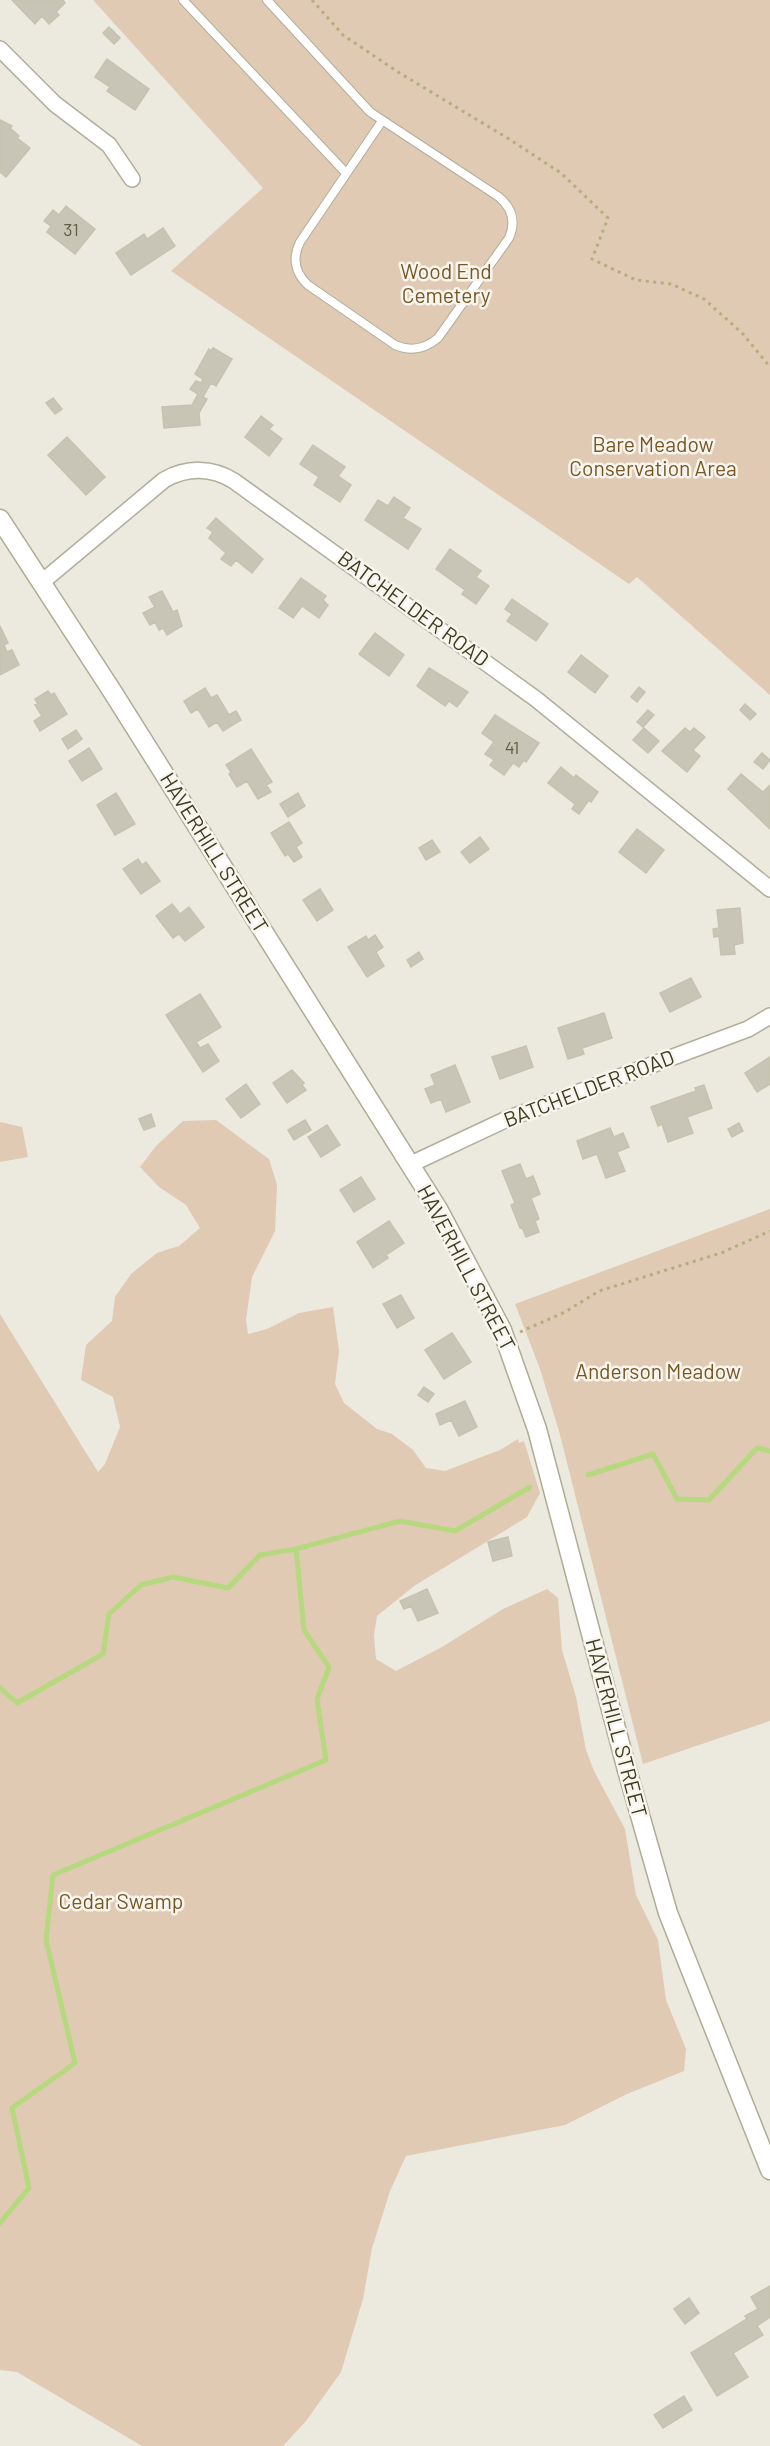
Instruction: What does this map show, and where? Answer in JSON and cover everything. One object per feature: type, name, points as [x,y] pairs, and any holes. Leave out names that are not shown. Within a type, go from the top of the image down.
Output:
[{"type":"main road","name":"HAVERHILL STREET","points":[[0,519],[438,1209],[506,1339],[537,1429],[624,1759],[668,1913],[770,2170]]},
{"type":"street","points":[[0,49],[55,104],[109,145],[132,179]]},
{"type":"street","name":"BATCHELDER ROAD","points":[[42,582],[164,480],[187,471],[204,470],[220,473],[536,699],[770,889]]},
{"type":"street","name":"BATCHELDER ROAD","points":[[409,1165],[507,1119],[748,1029],[770,1016]]},
{"type":"lane","points":[[183,0],[346,173]]},
{"type":"lane","points":[[267,0],[382,122],[499,197],[506,204],[512,218],[510,238],[442,333],[429,345],[412,349],[395,345],[308,285],[299,273],[295,257],[300,242],[382,122]]},
{"type":"path","points":[[312,0],[343,35],[408,79],[509,139],[568,181],[608,218],[592,259],[636,280],[671,284],[704,298],[743,334],[770,367]]},
{"type":"path","points":[[506,1339],[565,1312],[598,1291],[721,1253],[770,1231]]},
{"type":"green space","points":[[93,0],[770,0],[770,695],[637,577],[629,584],[171,271],[263,188]]},
{"type":"green space","name":"Cedar Swamp","points":[[216,1120],[269,1159],[277,1185],[275,1231],[252,1277],[246,1320],[248,1334],[267,1329],[299,1313],[333,1307],[339,1351],[335,1384],[344,1403],[377,1429],[392,1434],[413,1450],[426,1468],[445,1471],[500,1450],[518,1439],[519,1443],[524,1441],[540,1493],[527,1517],[414,1586],[377,1616],[374,1636],[376,1659],[396,1671],[442,1647],[503,1609],[547,1589],[558,1598],[562,1650],[576,1697],[586,1750],[594,1771],[625,1829],[636,1895],[658,1940],[666,2000],[686,2049],[684,2071],[627,2094],[565,2125],[406,2156],[390,2191],[372,2248],[363,2299],[341,2372],[306,2421],[283,2446],[142,2446],[17,2372],[0,2370],[0,1314],[98,1472],[105,1464],[120,1427],[113,1397],[81,1380],[86,1345],[112,1321],[115,1297],[131,1274],[157,1253],[179,1246],[200,1228],[186,1205],[159,1187],[140,1167],[156,1146],[183,1121]]},
{"type":"green space","points":[[0,1122],[22,1127],[28,1157],[0,1162]]},
{"type":"green space","name":"Anderson Meadow","points":[[770,1209],[770,1721],[643,1764],[559,1431],[540,1369],[515,1304]]},
{"type":"building","points":[[12,0],[63,0],[65,3],[56,12],[59,15],[49,24],[42,16],[35,24]]},
{"type":"building","points":[[109,27],[120,38],[114,44],[103,33]]},
{"type":"building","points":[[107,59],[149,89],[135,110],[107,91],[110,87],[95,77]]},
{"type":"building","points":[[0,120],[12,126],[10,128],[19,136],[17,138],[30,148],[6,177],[0,172]]},
{"type":"building","points":[[66,206],[95,229],[75,254],[47,232],[51,226],[44,221],[53,210],[59,215]]},
{"type":"building","points":[[163,228],[175,246],[131,275],[116,253],[144,234],[147,239]]},
{"type":"building","points":[[213,348],[232,359],[216,386],[211,383],[203,397],[207,399],[199,413],[200,425],[164,428],[162,407],[192,405],[198,394],[190,389],[196,381],[201,383],[203,379],[195,374],[209,349],[211,351]]},
{"type":"building","points":[[53,398],[62,409],[55,414],[46,403]]},
{"type":"building","points":[[261,416],[273,425],[269,429],[282,439],[269,456],[245,437]]},
{"type":"building","points":[[67,437],[105,477],[86,495],[48,455]]},
{"type":"building","points":[[313,445],[345,467],[338,476],[351,485],[340,502],[314,485],[319,477],[300,464]]},
{"type":"building","points":[[394,497],[410,508],[403,518],[421,529],[408,549],[365,520],[378,500],[388,506]]},
{"type":"building","points":[[216,518],[263,559],[252,573],[236,560],[231,566],[221,559],[226,553],[209,538],[213,532],[207,528]]},
{"type":"building","points":[[450,549],[481,571],[476,577],[489,586],[476,604],[462,594],[465,590],[436,569]]},
{"type":"building","points":[[301,578],[326,596],[323,600],[328,605],[319,618],[302,606],[293,618],[279,608]]},
{"type":"building","points":[[162,591],[173,612],[177,610],[182,626],[167,635],[163,628],[159,630],[155,622],[150,625],[143,613],[155,607],[149,597]]},
{"type":"building","points":[[512,599],[548,624],[536,641],[507,621],[512,614],[505,609]]},
{"type":"building","points":[[0,626],[8,643],[4,645],[7,652],[12,650],[19,665],[0,675]]},
{"type":"building","points":[[375,633],[404,655],[389,676],[359,654]]},
{"type":"building","points":[[581,655],[608,676],[595,693],[568,672]]},
{"type":"building","points":[[429,668],[468,692],[457,707],[449,701],[445,706],[417,686]]},
{"type":"building","points":[[639,687],[645,692],[637,702],[631,697]]},
{"type":"building","points":[[205,688],[211,698],[217,695],[229,715],[236,711],[241,720],[223,731],[217,722],[209,727],[198,709],[191,713],[184,701]]},
{"type":"building","points":[[48,691],[51,695],[54,693],[67,714],[40,731],[34,721],[42,716],[35,705],[38,704],[35,699]]},
{"type":"building","points":[[745,704],[756,714],[750,720],[740,710]]},
{"type":"building","points":[[648,710],[654,715],[643,727],[637,722]]},
{"type":"building","points":[[495,715],[539,743],[526,762],[524,760],[519,767],[513,763],[504,775],[490,765],[494,760],[485,754],[494,742],[482,733]]},
{"type":"building","points":[[644,728],[659,741],[648,753],[633,740]]},
{"type":"building","points":[[685,728],[690,732],[694,728],[705,737],[693,750],[700,756],[687,772],[662,751]]},
{"type":"building","points":[[76,730],[82,739],[68,749],[62,739]]},
{"type":"building","points":[[89,748],[102,769],[82,781],[69,761]]},
{"type":"building","points":[[251,749],[272,782],[266,785],[271,792],[258,799],[247,781],[237,787],[226,765]]},
{"type":"building","points":[[762,753],[770,760],[763,769],[754,762]]},
{"type":"building","points":[[561,767],[574,778],[576,775],[598,792],[579,814],[572,809],[575,804],[548,783]]},
{"type":"building","points":[[741,774],[763,792],[770,785],[770,829],[728,789]]},
{"type":"building","points":[[116,793],[135,824],[115,835],[97,805]]},
{"type":"building","points":[[298,793],[305,806],[288,817],[280,804]]},
{"type":"building","points":[[289,822],[302,843],[296,847],[302,857],[294,862],[288,854],[285,856],[271,833]]},
{"type":"building","points":[[637,829],[664,850],[646,873],[619,852]]},
{"type":"building","points":[[480,837],[489,849],[470,863],[461,852]]},
{"type":"building","points":[[432,840],[440,852],[426,860],[419,848]]},
{"type":"building","points":[[138,859],[142,865],[146,862],[160,881],[141,894],[123,869]]},
{"type":"building","points":[[320,889],[333,910],[317,921],[303,900]]},
{"type":"building","points":[[172,904],[180,914],[189,907],[204,927],[185,941],[179,934],[173,938],[156,916]]},
{"type":"building","points":[[740,908],[743,943],[734,945],[735,954],[721,955],[719,936],[714,937],[713,929],[719,928],[717,910]]},
{"type":"building","points":[[375,935],[383,947],[376,952],[384,966],[367,977],[348,947],[366,936],[368,940]]},
{"type":"building","points":[[419,952],[423,959],[411,967],[407,960]]},
{"type":"building","points":[[691,978],[701,997],[670,1012],[660,993]]},
{"type":"building","points":[[200,994],[221,1027],[196,1042],[200,1048],[208,1044],[219,1061],[203,1072],[166,1015]]},
{"type":"building","points":[[604,1013],[612,1038],[582,1048],[584,1054],[568,1059],[558,1028]]},
{"type":"building","points":[[526,1046],[533,1067],[500,1079],[492,1057]]},
{"type":"building","points":[[770,1057],[770,1084],[757,1092],[745,1073]]},
{"type":"building","points":[[455,1065],[470,1102],[446,1112],[441,1099],[431,1103],[425,1089],[435,1085],[431,1075]]},
{"type":"building","points":[[292,1070],[304,1083],[302,1085],[306,1090],[287,1103],[273,1083]]},
{"type":"building","points":[[246,1084],[260,1104],[241,1118],[226,1099]]},
{"type":"building","points":[[704,1085],[712,1108],[687,1117],[693,1133],[668,1142],[662,1124],[658,1126],[651,1107],[696,1091],[695,1088]]},
{"type":"building","points":[[151,1114],[155,1126],[144,1130],[139,1119]]},
{"type":"building","points":[[305,1120],[311,1130],[294,1140],[288,1130]]},
{"type":"building","points":[[739,1123],[743,1131],[732,1137],[728,1129]]},
{"type":"building","points":[[327,1125],[340,1145],[321,1157],[308,1137]]},
{"type":"building","points":[[610,1128],[614,1137],[623,1133],[629,1147],[617,1152],[625,1171],[606,1178],[597,1154],[583,1159],[577,1141]]},
{"type":"building","points":[[520,1164],[526,1179],[533,1176],[540,1194],[531,1198],[539,1219],[535,1221],[539,1232],[526,1237],[511,1205],[515,1203],[502,1171]]},
{"type":"building","points":[[361,1177],[375,1199],[354,1212],[340,1190]]},
{"type":"building","points":[[389,1221],[404,1243],[386,1255],[388,1258],[373,1268],[357,1242]]},
{"type":"building","points":[[401,1295],[414,1318],[397,1328],[383,1304]]},
{"type":"building","points":[[452,1333],[471,1362],[444,1379],[425,1350]]},
{"type":"building","points":[[424,1387],[434,1394],[428,1402],[418,1395]]},
{"type":"building","points":[[465,1401],[477,1427],[459,1436],[451,1420],[440,1425],[436,1414]]},
{"type":"building","points":[[508,1537],[512,1556],[493,1561],[488,1542]]},
{"type":"building","points":[[427,1589],[438,1613],[418,1621],[411,1606],[404,1609],[400,1601]]},
{"type":"building","points":[[770,2286],[770,2317],[757,2326],[763,2335],[733,2353],[748,2377],[717,2396],[691,2353],[747,2319],[745,2316],[758,2309],[751,2297]]},
{"type":"building","points":[[689,2298],[699,2313],[685,2324],[674,2309]]},
{"type":"building","points":[[684,2396],[692,2410],[663,2428],[654,2415]]},
{"type":"waterway","points":[[588,1475],[653,1454],[677,1499],[709,1500],[757,1448],[770,1451]]},
{"type":"waterway","points":[[0,1688],[17,1703],[103,1654],[109,1614],[141,1585],[173,1577],[228,1588],[260,1555],[296,1549],[400,1521],[455,1531],[530,1487]]},
{"type":"waterway","points":[[0,2223],[29,2188],[12,2108],[75,2063],[46,1940],[53,1875],[326,1760],[317,1699],[329,1667],[304,1630],[296,1549]]},
{"type":"park label","name":"Wood End Cemetery","points":[[446,284]]},
{"type":"park label","name":"Bare Meadow Conservation Area","points":[[653,457]]}]
